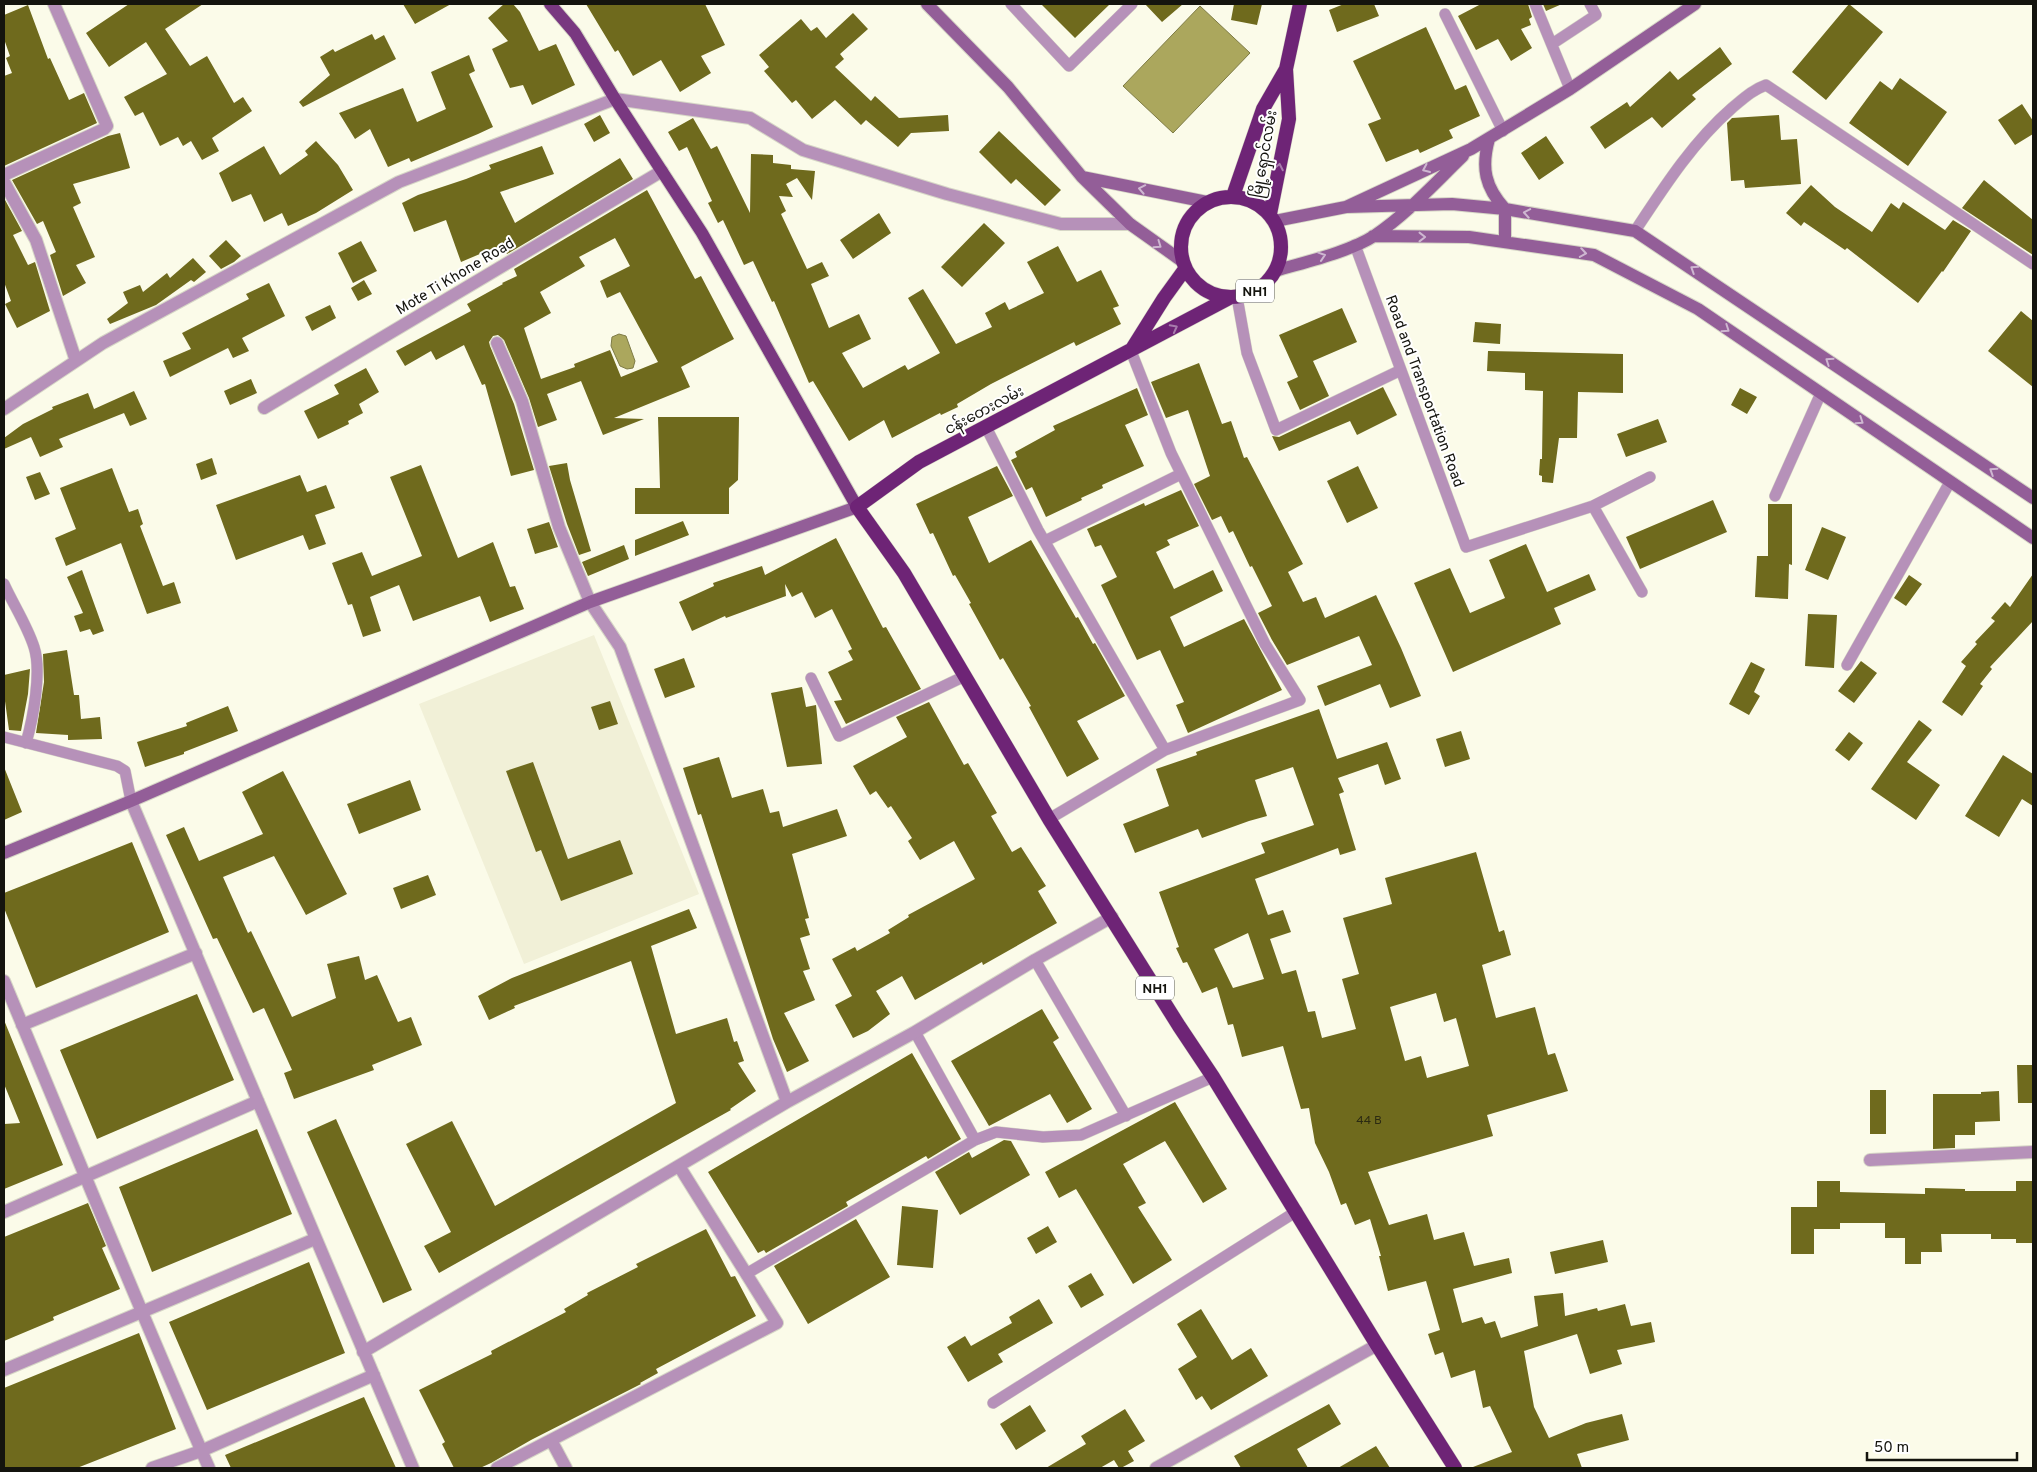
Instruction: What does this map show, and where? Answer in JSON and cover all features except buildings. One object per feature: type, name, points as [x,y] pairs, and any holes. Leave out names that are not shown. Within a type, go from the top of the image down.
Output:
[{"type":"highway","name":"မြို့ရှောင်လမ်း","points":[[1272,218],[1289,119],[1286,70],[1300,4]]},
{"type":"highway","name":"မြို့ရှောင်လမ်း","points":[[1233,196],[1263,109],[1286,70]]},
{"type":"highway","points":[[1131,351],[1184,265],[1181,238],[1189,218],[1207,202],[1233,196],[1247,199],[1259,205],[1272,218]]},
{"type":"highway","name":"NH1","points":[[1184,265],[1196,284],[1212,294],[1234,297],[1259,289],[1276,271],[1280,259],[1282,246],[1280,234],[1272,218]]},
{"type":"highway","name":"ငန်းတေးလမ်း","points":[[857,507],[920,462],[1234,297]]},
{"type":"highway","name":"NH1","points":[[857,507],[904,573],[1049,819],[1297,1211],[1377,1345],[1455,1468]]},
{"type":"main road","points":[[4,853],[131,801],[590,602],[857,507],[702,233],[615,99],[575,33],[550,4]]},
{"type":"main road","points":[[927,4],[1008,87],[1082,178],[1130,224],[1184,265]]},
{"type":"main road","points":[[1346,207],[1471,149],[1504,131],[1570,90],[1695,4]]},
{"type":"main road","points":[[1489,139],[1485,154],[1485,169],[1488,184],[1495,198],[1505,209],[1505,241]]},
{"type":"main road","points":[[1276,271],[1355,245],[1373,236],[1411,206],[1471,149]]},
{"type":"main road","points":[[1082,178],[1207,202]]},
{"type":"main road","points":[[1272,218],[1346,207],[1452,204],[1505,209],[1635,231],[1705,276],[2033,498]]},
{"type":"main road","points":[[1373,236],[1469,237],[1594,255],[1698,309],[2033,538]]},
{"type":"street","points":[[4,175],[107,126],[54,4]]},
{"type":"street","points":[[4,409],[103,343],[399,182],[615,99],[750,118],[803,150],[947,194],[1061,224],[1130,224]]},
{"type":"street","name":"Mote Ti Khone Road","points":[[264,408],[662,172]]},
{"type":"street","points":[[4,182],[36,240],[76,361]]},
{"type":"street","points":[[497,343],[522,401],[559,527],[590,602],[620,647],[787,1102]]},
{"type":"street","points":[[131,801],[413,1468]]},
{"type":"street","points":[[363,1352],[787,1102],[915,1032],[1035,960],[1112,917]]},
{"type":"street","points":[[22,1025],[196,953]]},
{"type":"street","points":[[4,981],[87,1177],[140,1313],[209,1468]]},
{"type":"street","points":[[4,1212],[258,1101]]},
{"type":"street","points":[[1870,1160],[2033,1152]]},
{"type":"street","points":[[497,1468],[777,1323],[679,1166]]},
{"type":"street","points":[[4,1370],[315,1239]]},
{"type":"street","points":[[1156,1468],[1377,1345]]},
{"type":"street","points":[[152,1468],[201,1451],[374,1374]]},
{"type":"street","points":[[551,1440],[566,1468]]},
{"type":"lane","points":[[1010,4],[1069,66],[1132,4]]},
{"type":"lane","points":[[1535,4],[1570,90]]},
{"type":"lane","points":[[1552,44],[1596,15],[1590,4]]},
{"type":"lane","points":[[1445,14],[1504,131]]},
{"type":"lane","points":[[1635,231],[1673,173],[1712,126],[1754,90],[1766,85],[2033,264]]},
{"type":"lane","name":"Road and Transportation Road","points":[[1355,245],[1466,547],[1593,506]]},
{"type":"lane","points":[[1234,297],[1247,353],[1276,430],[1401,370]]},
{"type":"lane","points":[[1049,819],[1166,750],[1300,700],[1266,644],[1181,474],[1131,351]]},
{"type":"lane","points":[[1775,496],[1821,393]]},
{"type":"lane","points":[[986,427],[1044,541],[1166,750]]},
{"type":"lane","points":[[1044,541],[1181,474]]},
{"type":"lane","points":[[1642,592],[1593,506],[1650,477]]},
{"type":"lane","points":[[1847,665],[1950,482]]},
{"type":"lane","points":[[4,584],[34,648],[37,682],[31,727],[26,743]]},
{"type":"lane","points":[[811,678],[839,736],[965,676]]},
{"type":"lane","points":[[4,737],[117,766],[125,771],[131,801]]},
{"type":"lane","points":[[1035,960],[1126,1116]]},
{"type":"lane","points":[[915,1032],[975,1140]]},
{"type":"lane","points":[[746,1274],[975,1140],[996,1132],[1043,1137],[1081,1135],[1213,1077]]},
{"type":"lane","points":[[993,1403],[1297,1211]]},
{"type":"shaded area","points":[[1200,6],[1250,53],[1173,133],[1123,86]]},
{"type":"shaded area","points":[[619,334],[626,336],[635,361],[633,368],[627,369],[620,366],[611,346],[612,337]]},
{"type":"shaded area","points":[[594,635],[699,894],[524,964],[419,704]]}]
